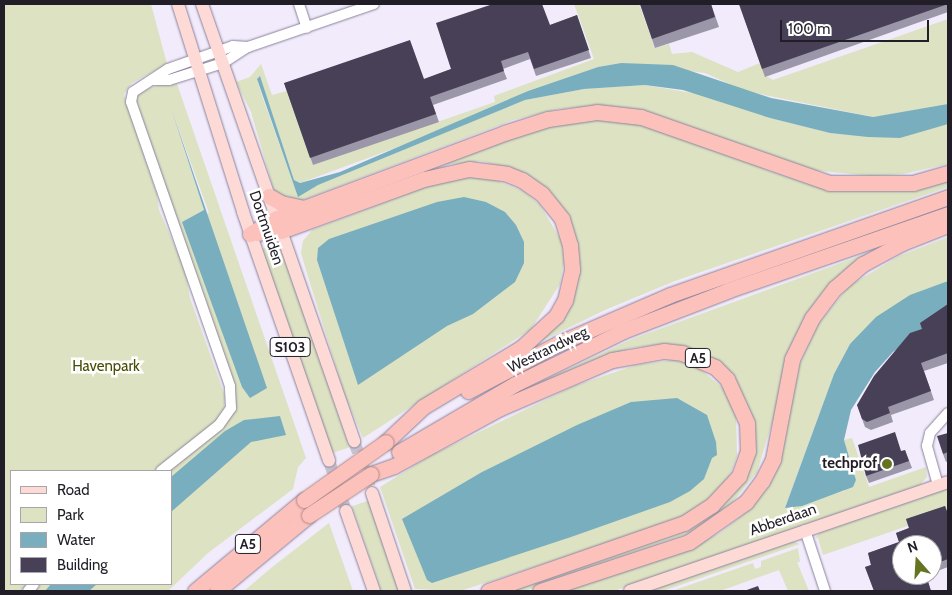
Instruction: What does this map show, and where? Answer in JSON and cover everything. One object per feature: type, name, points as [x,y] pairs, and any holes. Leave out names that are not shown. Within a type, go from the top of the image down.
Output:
[{"type":"highway","points":[[250,234],[279,224],[304,208],[504,133],[548,119],[597,112],[641,117],[829,183],[905,184],[948,173]]},
{"type":"highway","name":"A5","points":[[279,224],[424,179],[469,169],[500,173],[522,180],[542,194],[562,219],[570,245],[572,270],[565,300],[556,316],[521,348],[422,407],[386,442]]},
{"type":"highway","points":[[269,196],[281,203],[304,208]]},
{"type":"highway","name":"Westrandweg","points":[[195,591],[304,500],[386,442],[483,383],[602,324],[714,279],[948,197]]},
{"type":"highway","name":"Westrandweg","points":[[218,591],[309,515],[492,396],[624,331],[729,290],[948,214]]},
{"type":"highway","points":[[540,591],[689,542],[746,502],[762,481],[773,458],[792,359],[812,318],[835,288],[863,264],[902,243],[948,225]]},
{"type":"highway","name":"A5","points":[[393,461],[500,408],[612,360],[664,351],[682,353],[698,358],[727,379],[747,423],[748,451],[739,476],[712,505],[684,523],[488,591]]},
{"type":"main road","name":"Dortmuiden","points":[[178,4],[250,234],[329,461]]},
{"type":"main road","name":"Dortmuiden","points":[[202,4],[354,441]]},
{"type":"main road","name":"Abberdaan","points":[[630,591],[943,484]]},
{"type":"main road","points":[[372,493],[405,591]]},
{"type":"main road","points":[[346,511],[374,591]]},
{"type":"street","points":[[299,4],[307,28]]},
{"type":"street","points":[[162,470],[219,425],[231,408],[230,386],[131,102],[133,92],[168,69],[222,63],[248,47],[374,4]]},
{"type":"street","points":[[198,65],[218,50],[233,46],[248,47]]},
{"type":"street","points":[[943,484],[927,446],[930,433],[948,413]]},
{"type":"street","points":[[805,530],[826,591]]},
{"type":"green space","name":"Havenpark","points":[[4,4],[151,4],[167,64],[132,83],[124,94],[157,195],[159,210],[185,269],[190,298],[225,396],[224,409],[216,421],[156,470],[10,470],[10,585],[28,585],[23,591],[4,591]]},
{"type":"green space","points":[[574,4],[639,4],[655,48],[669,44],[672,54],[692,52],[738,72],[760,63],[766,76],[773,80],[948,19],[948,105],[873,117],[745,91],[705,73],[621,63],[598,67],[528,91],[406,144],[300,183],[294,180],[260,77],[257,79],[262,96],[298,196],[317,185],[525,100],[584,89],[645,85],[710,96],[770,118],[830,133],[900,138],[948,123],[948,164],[903,174],[873,176],[800,169],[660,116],[594,106],[558,109],[513,120],[297,202],[281,197],[274,191],[251,112],[236,82],[250,77],[261,64],[272,95],[287,91],[313,165],[495,102],[494,96],[594,59]]},
{"type":"green space","points":[[176,81],[306,458],[298,467],[293,489],[208,553],[168,591],[32,591],[38,585],[172,585],[172,470],[167,470],[232,416],[236,402],[235,387],[137,103],[137,95],[149,88]],"holes":[[[171,108],[209,213],[182,222],[204,210]]]},
{"type":"green space","points":[[592,118],[625,119],[689,136],[769,171],[809,184],[948,178],[948,187],[675,281],[605,310],[529,347],[573,291],[551,195],[519,171],[481,161],[442,165],[443,159],[517,132]]},
{"type":"green space","points":[[466,177],[493,179],[523,191],[540,205],[561,240],[564,261],[560,284],[531,329],[363,438],[345,396],[306,270],[301,253],[303,241],[312,230],[434,184]]},
{"type":"green space","points":[[948,237],[948,282],[850,344],[834,374],[785,508],[844,491],[856,480],[844,440],[852,438],[869,487],[926,467],[927,477],[920,485],[614,591],[562,591],[683,551],[720,533],[747,512],[778,458],[799,366],[817,326],[849,286],[899,256]]},
{"type":"green space","points":[[279,243],[349,447],[330,454],[260,250]]},
{"type":"green space","points":[[868,253],[868,256],[840,276],[777,407],[757,472],[722,515],[691,533],[525,591],[497,591],[721,505],[751,424],[746,402],[732,378],[662,344],[630,348],[502,400],[632,339]]},
{"type":"green space","points":[[674,360],[698,367],[725,390],[736,414],[737,456],[729,477],[709,499],[685,515],[635,534],[460,591],[415,589],[380,487],[430,456],[574,386],[636,365]]},
{"type":"green space","points":[[948,487],[948,512],[823,555],[818,538],[815,538],[822,530]]},
{"type":"green space","points":[[370,500],[401,591],[381,591],[352,506]]},
{"type":"green space","points":[[329,523],[353,591],[244,591],[271,568]]},
{"type":"green space","points":[[792,541],[800,544],[663,591],[646,591]]},
{"type":"green space","points":[[798,548],[800,562],[797,562],[809,591],[788,591],[779,570],[720,591],[672,591],[753,563],[755,569],[761,567],[761,561]]},
{"type":"water","points":[[621,63],[673,65],[771,98],[873,117],[948,104],[948,124],[900,138],[868,137],[830,133],[770,118],[683,90],[645,85],[584,89],[525,100],[318,185],[298,197],[257,79],[260,76],[294,180],[300,183],[340,172],[528,91],[598,67]]},
{"type":"water","points":[[171,108],[267,388],[250,398],[242,387],[182,222],[204,210]]},
{"type":"water","points":[[464,197],[486,202],[505,212],[516,225],[524,242],[524,263],[515,282],[473,314],[447,326],[358,385],[317,260],[318,248],[329,239],[437,202]]},
{"type":"water","points":[[948,281],[948,310],[893,352],[875,372],[851,410],[844,440],[856,480],[853,487],[802,506],[785,508],[834,374],[850,344],[876,317],[910,295]]},
{"type":"water","points":[[677,398],[707,415],[716,442],[717,455],[712,458],[704,479],[690,491],[670,502],[571,537],[432,583],[427,580],[402,519],[482,472],[577,425],[631,402]]},
{"type":"water","points":[[280,416],[286,435],[251,442],[172,511],[172,476],[225,431],[244,420]]},
{"type":"water","points":[[50,585],[96,585],[89,591],[45,591]]},
{"type":"building","points":[[493,4],[542,4],[550,25],[577,15],[589,50],[534,69],[528,52],[501,61],[504,71],[430,97],[436,114],[310,158],[284,83],[410,40],[424,79],[451,69],[436,23]]},
{"type":"building","points":[[640,4],[711,4],[715,17],[652,39]]},
{"type":"building","points":[[739,4],[948,4],[762,69]]},
{"type":"building","points":[[948,304],[948,353],[921,363],[931,391],[888,407],[890,413],[867,422],[862,419],[857,405],[874,376],[910,333],[922,329],[920,323]]},
{"type":"building","name":"techprof","points":[[895,432],[901,451],[905,450],[909,461],[866,476],[858,445]]},
{"type":"building","points":[[948,433],[948,452],[943,454],[937,436]]},
{"type":"building","points":[[945,506],[948,514],[948,559],[942,561],[942,535],[897,535],[896,533],[909,528],[906,519]]},
{"type":"building","points":[[892,544],[892,585],[929,585],[931,591],[874,591],[865,567],[871,565],[868,553]]},
{"type":"building","points":[[758,586],[760,591],[744,591]]},
{"type":"tunnel","points":[[354,441],[372,493]]},
{"type":"tunnel","points":[[329,461],[346,511]]},
{"type":"place","name":"techprof","points":[[887,464]]}]
